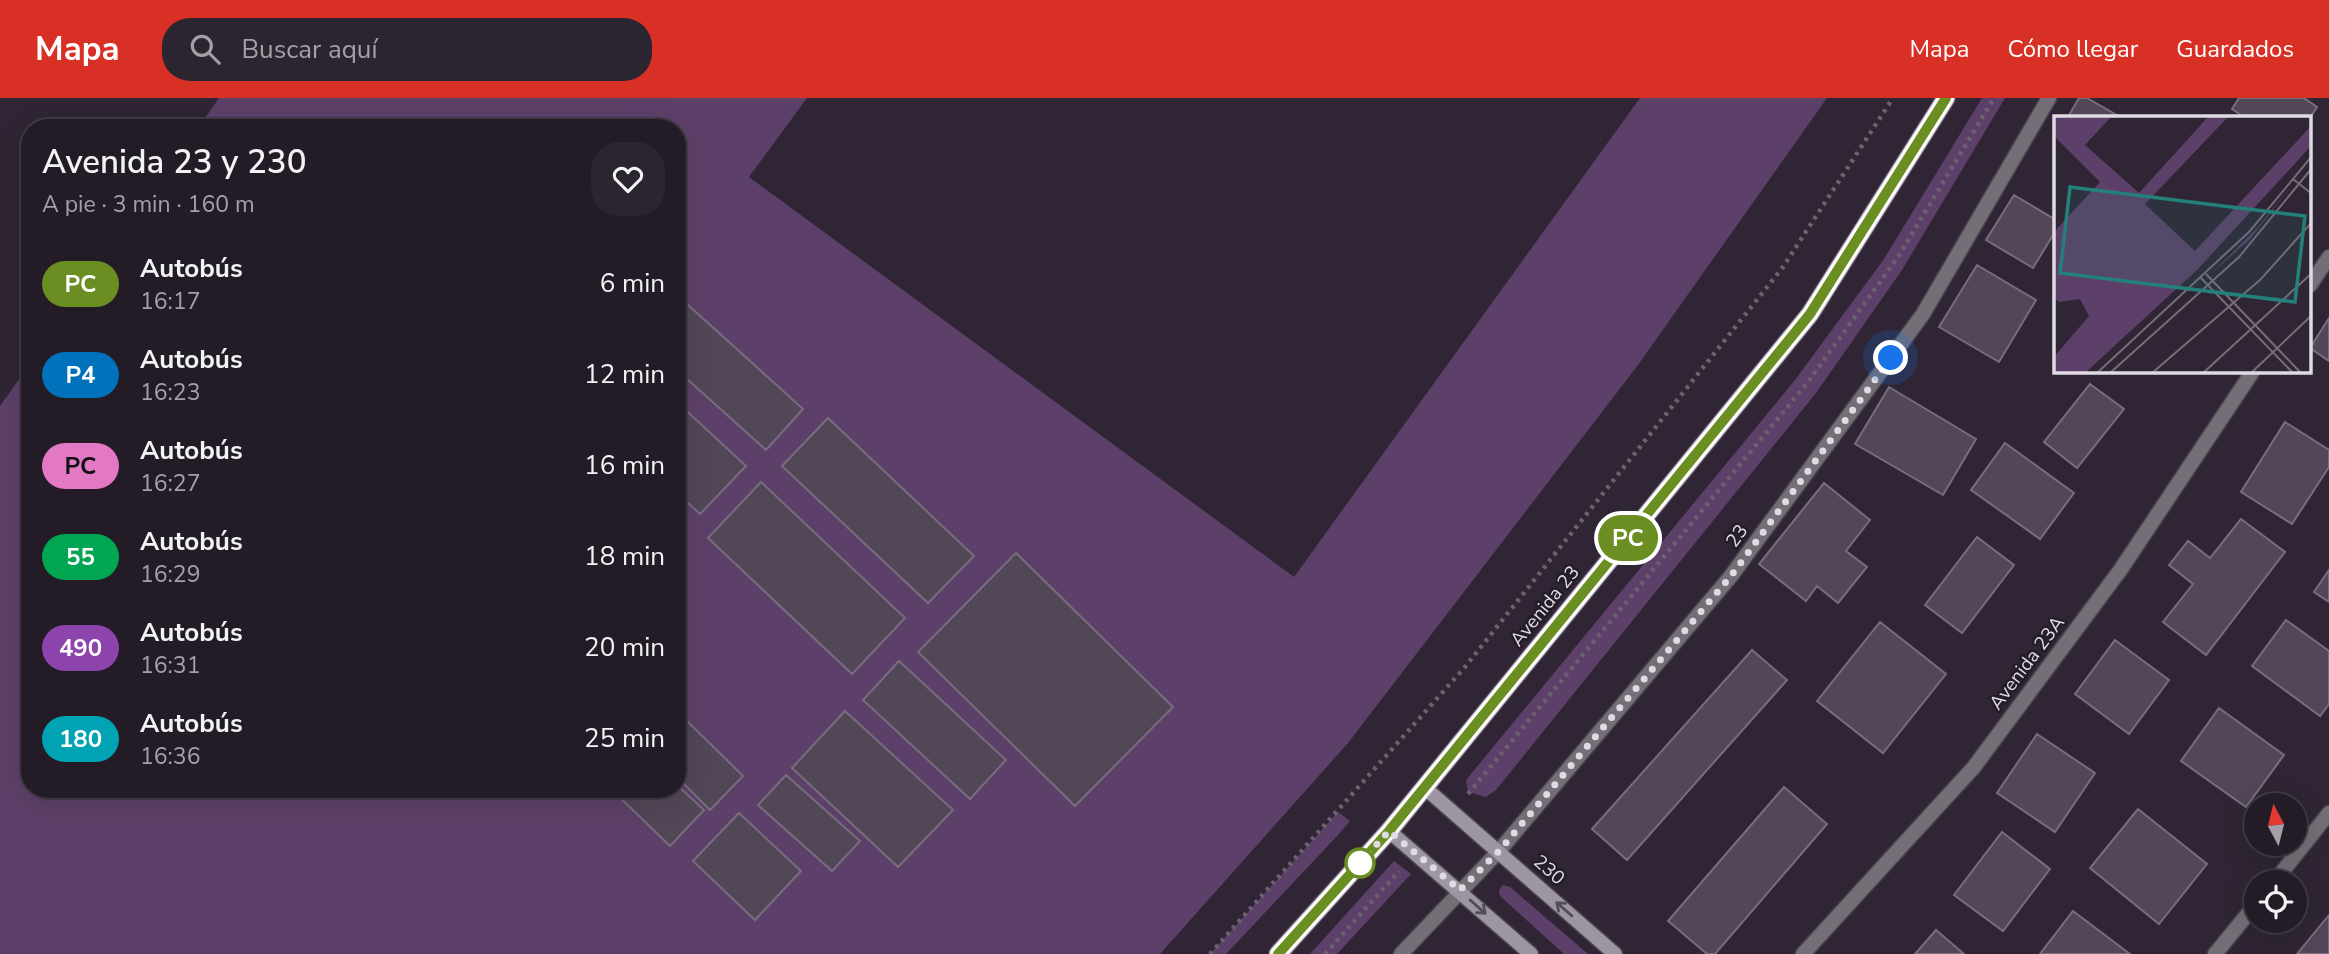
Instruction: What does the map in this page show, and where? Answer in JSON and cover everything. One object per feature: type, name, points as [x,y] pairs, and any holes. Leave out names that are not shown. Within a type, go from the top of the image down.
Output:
[{"type":"main road","name":"Avenida 23","points":[[1278,954],[1389,831],[1810,314],[1946,98]]},
{"type":"street","name":"23","points":[[1401,954],[1499,851],[1731,576],[1923,314],[2049,98]]},
{"type":"street","points":[[2312,282],[2329,257]]},
{"type":"street","name":"Avenida 23A","points":[[1803,954],[1974,768],[2121,569],[2252,373]]},
{"type":"street","name":"230","points":[[1424,788],[1615,954]]},
{"type":"street","points":[[2284,870],[2329,813]]},
{"type":"street","points":[[1389,831],[1531,954]]},
{"type":"street","points":[[2216,954],[2244,919]]},
{"type":"path","points":[[1210,954],[1474,656],[1783,267],[1893,98]]},
{"type":"path","points":[[1453,812],[1808,382],[1898,257],[1994,98]]},
{"type":"path","points":[[1325,954],[1415,853]]},
{"type":"shaded area","points":[[219,98],[807,98],[749,177],[1294,577],[1640,98],[1827,98],[1638,365],[1348,743],[1160,954],[0,954],[0,406],[21,377],[21,798],[686,798],[686,119],[204,119]]},
{"type":"shaded area","points":[[1982,98],[2005,98],[1902,270],[1816,393],[1496,790],[1486,797],[1468,792],[1466,780],[1795,380],[1884,259]]},
{"type":"shaded area","points":[[1338,812],[1350,821],[1339,834],[1226,954],[1210,954]]},
{"type":"shaded area","points":[[1394,861],[1411,874],[1337,954],[1310,954]]},
{"type":"shaded area","points":[[1503,885],[1510,887],[1588,954],[1564,954],[1500,896],[1499,890]]},
{"type":"building","points":[[2079,98],[2087,98],[2118,116],[2069,116]]},
{"type":"building","points":[[2239,98],[2304,98],[2317,107],[2311,116],[2242,116],[2232,109]]},
{"type":"building","points":[[2014,195],[2054,219],[2054,233],[2033,268],[1986,240]]},
{"type":"building","points":[[1977,265],[2036,300],[1999,362],[1939,327]]},
{"type":"building","points":[[686,303],[803,409],[766,450],[686,378]]},
{"type":"building","points":[[2329,318],[2329,361],[2312,349],[2312,345]]},
{"type":"building","points":[[2090,384],[2124,409],[2077,468],[2044,442]]},
{"type":"building","points":[[1889,387],[1976,439],[1943,495],[1855,444]]},
{"type":"building","points":[[686,410],[746,466],[700,514],[686,501]]},
{"type":"building","points":[[828,418],[974,556],[928,603],[782,466]]},
{"type":"building","points":[[2285,422],[2329,450],[2329,467],[2292,524],[2241,492]]},
{"type":"building","points":[[2005,443],[2074,493],[2040,539],[1971,490]]},
{"type":"building","points":[[761,482],[905,618],[852,674],[708,538]]},
{"type":"building","points":[[1824,483],[1870,520],[1846,551],[1867,567],[1838,603],[1817,586],[1806,601],[1759,564]]},
{"type":"building","points":[[2241,519],[2285,552],[2206,655],[2163,622],[2193,584],[2169,565],[2188,541],[2210,558]]},
{"type":"building","points":[[1977,537],[2014,565],[1962,633],[1925,605]]},
{"type":"building","points":[[1016,553],[1173,707],[1075,806],[918,652]]},
{"type":"building","points":[[2329,570],[2329,602],[2314,592]]},
{"type":"building","points":[[2286,620],[2329,651],[2329,704],[2320,716],[2252,666]]},
{"type":"building","points":[[1880,622],[1946,674],[1883,753],[1817,701]]},
{"type":"building","points":[[2115,640],[2169,680],[2129,734],[2075,694]]},
{"type":"building","points":[[1752,650],[1787,680],[1627,860],[1592,829]]},
{"type":"building","points":[[899,661],[1006,760],[970,799],[863,700]]},
{"type":"building","points":[[2219,708],[2284,755],[2256,793],[2244,793],[2244,806],[2181,761]]},
{"type":"building","points":[[845,711],[953,810],[898,867],[792,768]]},
{"type":"building","points":[[686,720],[743,776],[710,810],[686,786]]},
{"type":"building","points":[[2037,734],[2095,773],[2055,832],[1997,793]]},
{"type":"building","points":[[786,775],[860,841],[832,871],[758,805]]},
{"type":"building","points":[[1784,787],[1827,824],[1715,954],[1707,954],[1668,921]]},
{"type":"building","points":[[686,793],[704,810],[670,846],[620,798],[686,798]]},
{"type":"building","points":[[2138,809],[2207,864],[2159,924],[2090,868]]},
{"type":"building","points":[[739,813],[801,871],[755,920],[693,861]]},
{"type":"building","points":[[2002,832],[2050,869],[2003,931],[1954,895]]},
{"type":"building","points":[[2073,911],[2130,954],[2040,954]]},
{"type":"building","points":[[2329,915],[2329,954],[2297,954]]},
{"type":"building","points":[[1936,930],[1964,954],[1915,954]]},
{"type":"bus line","name":"PC","points":[[1278,954],[1389,831],[1810,314],[1946,98]]},
{"type":"route","points":[[1360,863],[1389,831],[1460,890],[1499,851],[1731,576],[1891,358]]}]
